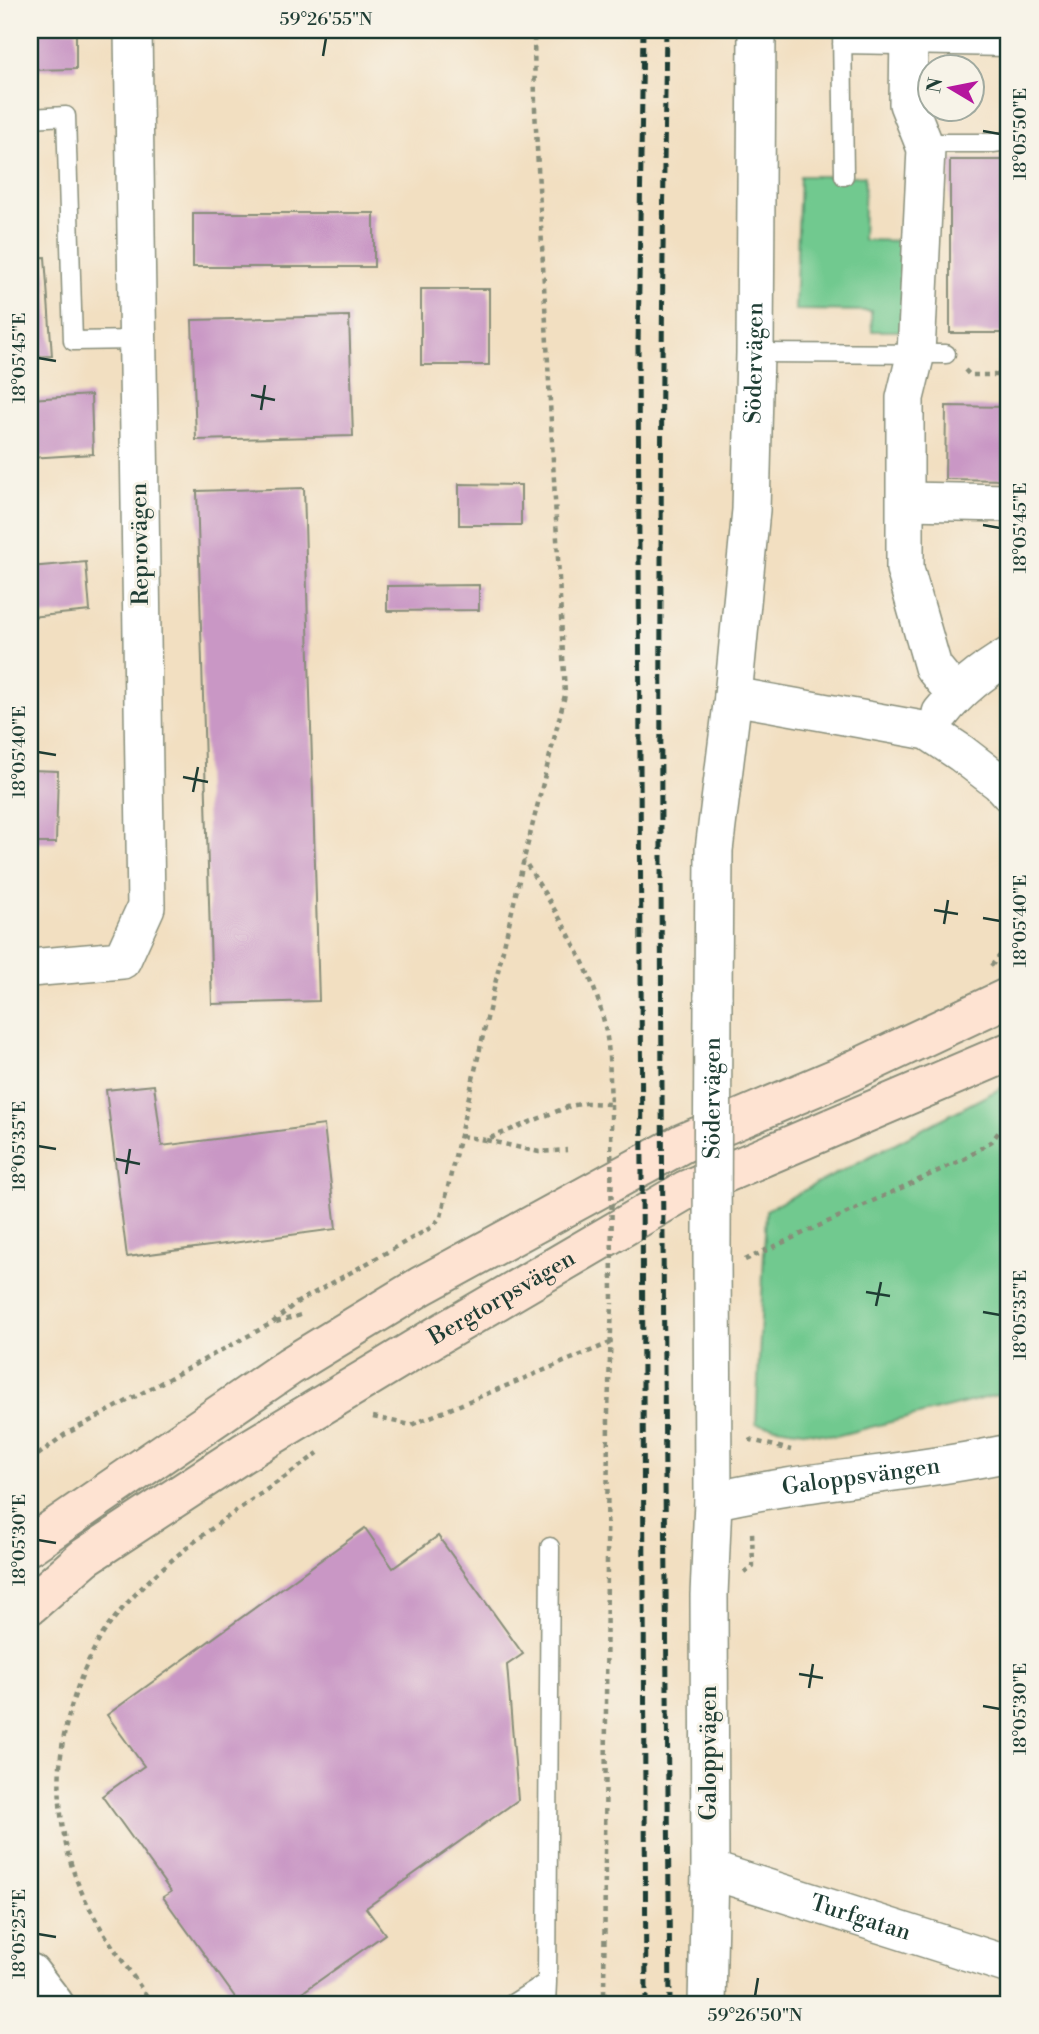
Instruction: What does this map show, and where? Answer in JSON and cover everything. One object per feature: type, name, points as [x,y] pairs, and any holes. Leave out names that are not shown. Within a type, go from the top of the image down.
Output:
[{"type":"main road","name":"Bergtorpsvägen","points":[[30,1545],[290,1366],[421,1286],[683,1143],[841,1076],[1009,997]]},
{"type":"main road","name":"Bergtorpsvägen","points":[[33,1609],[85,1557],[243,1453],[686,1190],[1009,1052]]},
{"type":"street","name":"Reprovägen","points":[[30,968],[122,960],[146,907],[133,30]]},
{"type":"street","name":"Södervägen","points":[[713,1501],[726,1254],[713,998],[714,850],[733,696],[751,510],[757,30]]},
{"type":"street","points":[[909,38],[908,104],[926,149],[931,354],[905,398],[905,569],[933,667],[956,695]]},
{"type":"street","points":[[906,501],[1009,503]]},
{"type":"street","points":[[928,731],[956,695],[991,666],[1009,656]]},
{"type":"street","points":[[733,696],[928,731],[961,753],[1009,793]]},
{"type":"street","name":"Galoppsvängen","points":[[713,1501],[750,1493],[951,1465],[1009,1452]]},
{"type":"street","name":"Galoppvägen","points":[[707,2004],[710,1870],[709,1595],[713,1501]]},
{"type":"street","name":"Turfgatan","points":[[710,1870],[1009,1965]]},
{"type":"street","points":[[30,1973],[54,2004]]},
{"type":"lane","points":[[844,176],[842,37],[909,38],[1009,47]]},
{"type":"lane","points":[[30,118],[66,116],[73,341],[136,340]]},
{"type":"lane","points":[[923,143],[1009,141]]},
{"type":"lane","points":[[755,353],[931,354]]},
{"type":"lane","points":[[546,2004],[550,1547]]},
{"type":"lane","points":[[512,2004],[547,1983]]},
{"type":"path","points":[[30,1461],[64,1435],[272,1323],[296,1303],[432,1227],[442,1217],[524,859],[565,695],[534,30]]},
{"type":"path","points":[[931,354],[970,375],[1009,375]]},
{"type":"path","points":[[524,859],[575,943],[597,1002],[608,1043],[612,1303],[608,1412],[604,2004]]},
{"type":"path","points":[[485,1140],[570,1106],[586,1103],[611,1104]]},
{"type":"path","points":[[726,1254],[966,1158],[992,1141],[1009,1118]]},
{"type":"path","points":[[461,1136],[539,1152],[567,1150]]},
{"type":"path","points":[[601,1279],[613,1273]]},
{"type":"path","points":[[372,1410],[367,1416],[411,1425],[610,1343]]},
{"type":"path","points":[[746,1430],[751,1440],[800,1452]]},
{"type":"path","points":[[152,2004],[84,1897],[68,1856],[59,1771],[67,1716],[85,1671],[108,1626],[140,1589],[191,1544],[323,1449]]},
{"type":"green space","points":[[800,176],[865,176],[863,240],[912,241],[910,331],[872,331],[871,311],[795,310]]},
{"type":"green space","points":[[1009,1084],[1009,1392],[836,1436],[756,1424],[766,1210]]},
{"type":"building","points":[[30,30],[76,30],[76,69],[30,70]]},
{"type":"building","points":[[950,160],[1009,160],[1009,333],[950,333]]},
{"type":"building","points":[[193,213],[374,213],[374,267],[193,267]]},
{"type":"building","points":[[45,257],[52,356],[30,357],[30,258]]},
{"type":"building","points":[[421,289],[489,289],[489,365],[421,365]]},
{"type":"building","points":[[349,316],[353,436],[196,440],[192,320]]},
{"type":"building","points":[[91,395],[93,454],[30,458],[30,399]]},
{"type":"building","points":[[946,406],[1009,407],[1009,480],[945,479]]},
{"type":"building","points":[[459,484],[521,485],[521,525],[459,525]]},
{"type":"building","points":[[304,488],[319,1001],[212,1004],[197,491]]},
{"type":"building","points":[[86,562],[90,611],[30,617],[30,567]]},
{"type":"building","points":[[479,585],[479,610],[387,611],[387,586]]},
{"type":"building","points":[[30,770],[58,771],[56,843],[30,843]]},
{"type":"building","points":[[154,1085],[162,1146],[324,1125],[336,1229],[127,1257],[106,1090]]},
{"type":"building","points":[[365,1528],[393,1568],[438,1536],[523,1654],[507,1665],[518,1800],[366,1908],[385,1934],[286,2004],[240,2004],[163,1897],[171,1892],[102,1796],[144,1766],[107,1715]]},
{"type":"railway","points":[[643,30],[638,347],[646,2004]]},
{"type":"railway","points":[[666,30],[661,770],[670,2004]]}]
